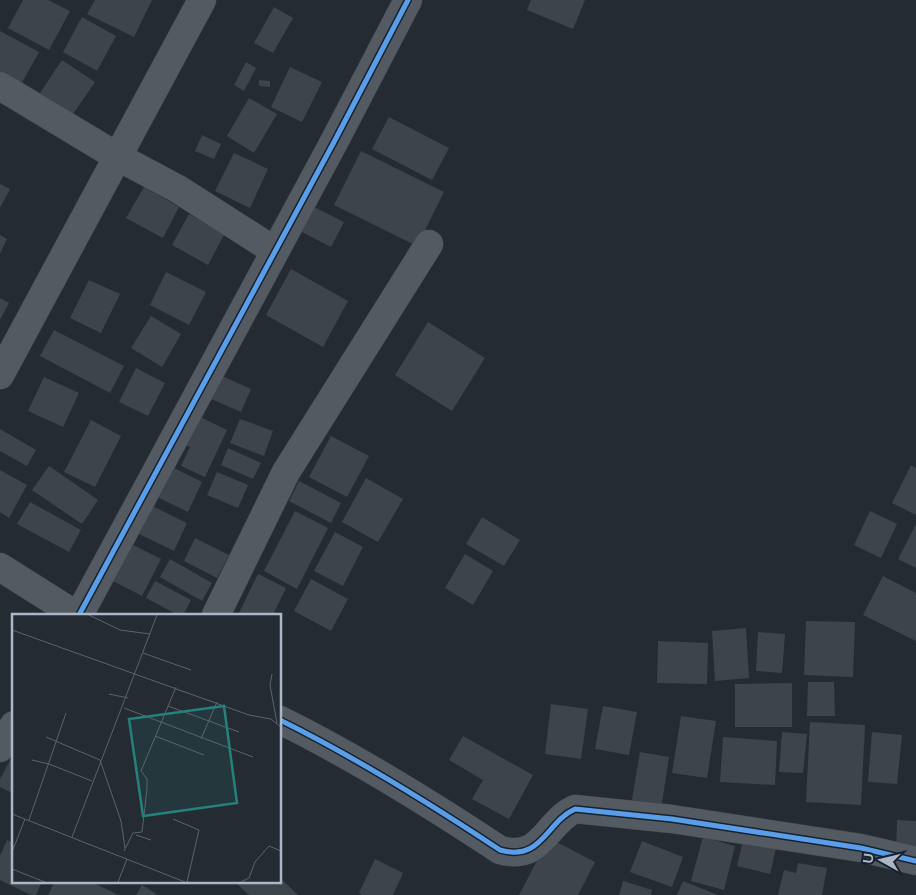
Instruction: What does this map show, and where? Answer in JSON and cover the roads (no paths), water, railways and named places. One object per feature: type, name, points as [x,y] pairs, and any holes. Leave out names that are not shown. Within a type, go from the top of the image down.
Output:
[{"type":"street","points":[[0,375],[202,0]]},
{"type":"street","points":[[79,614],[408,0]]},
{"type":"street","points":[[0,86],[118,157],[178,189],[275,251]]},
{"type":"street","points":[[216,614],[286,472],[429,244]]},
{"type":"street","points":[[0,567],[76,614]]},
{"type":"street","points":[[281,720],[314,737],[403,788],[500,850],[507,852],[515,853],[536,846],[563,816],[576,809],[672,819],[861,848],[916,861]]},
{"type":"street","points":[[0,748],[12,728]]}]
